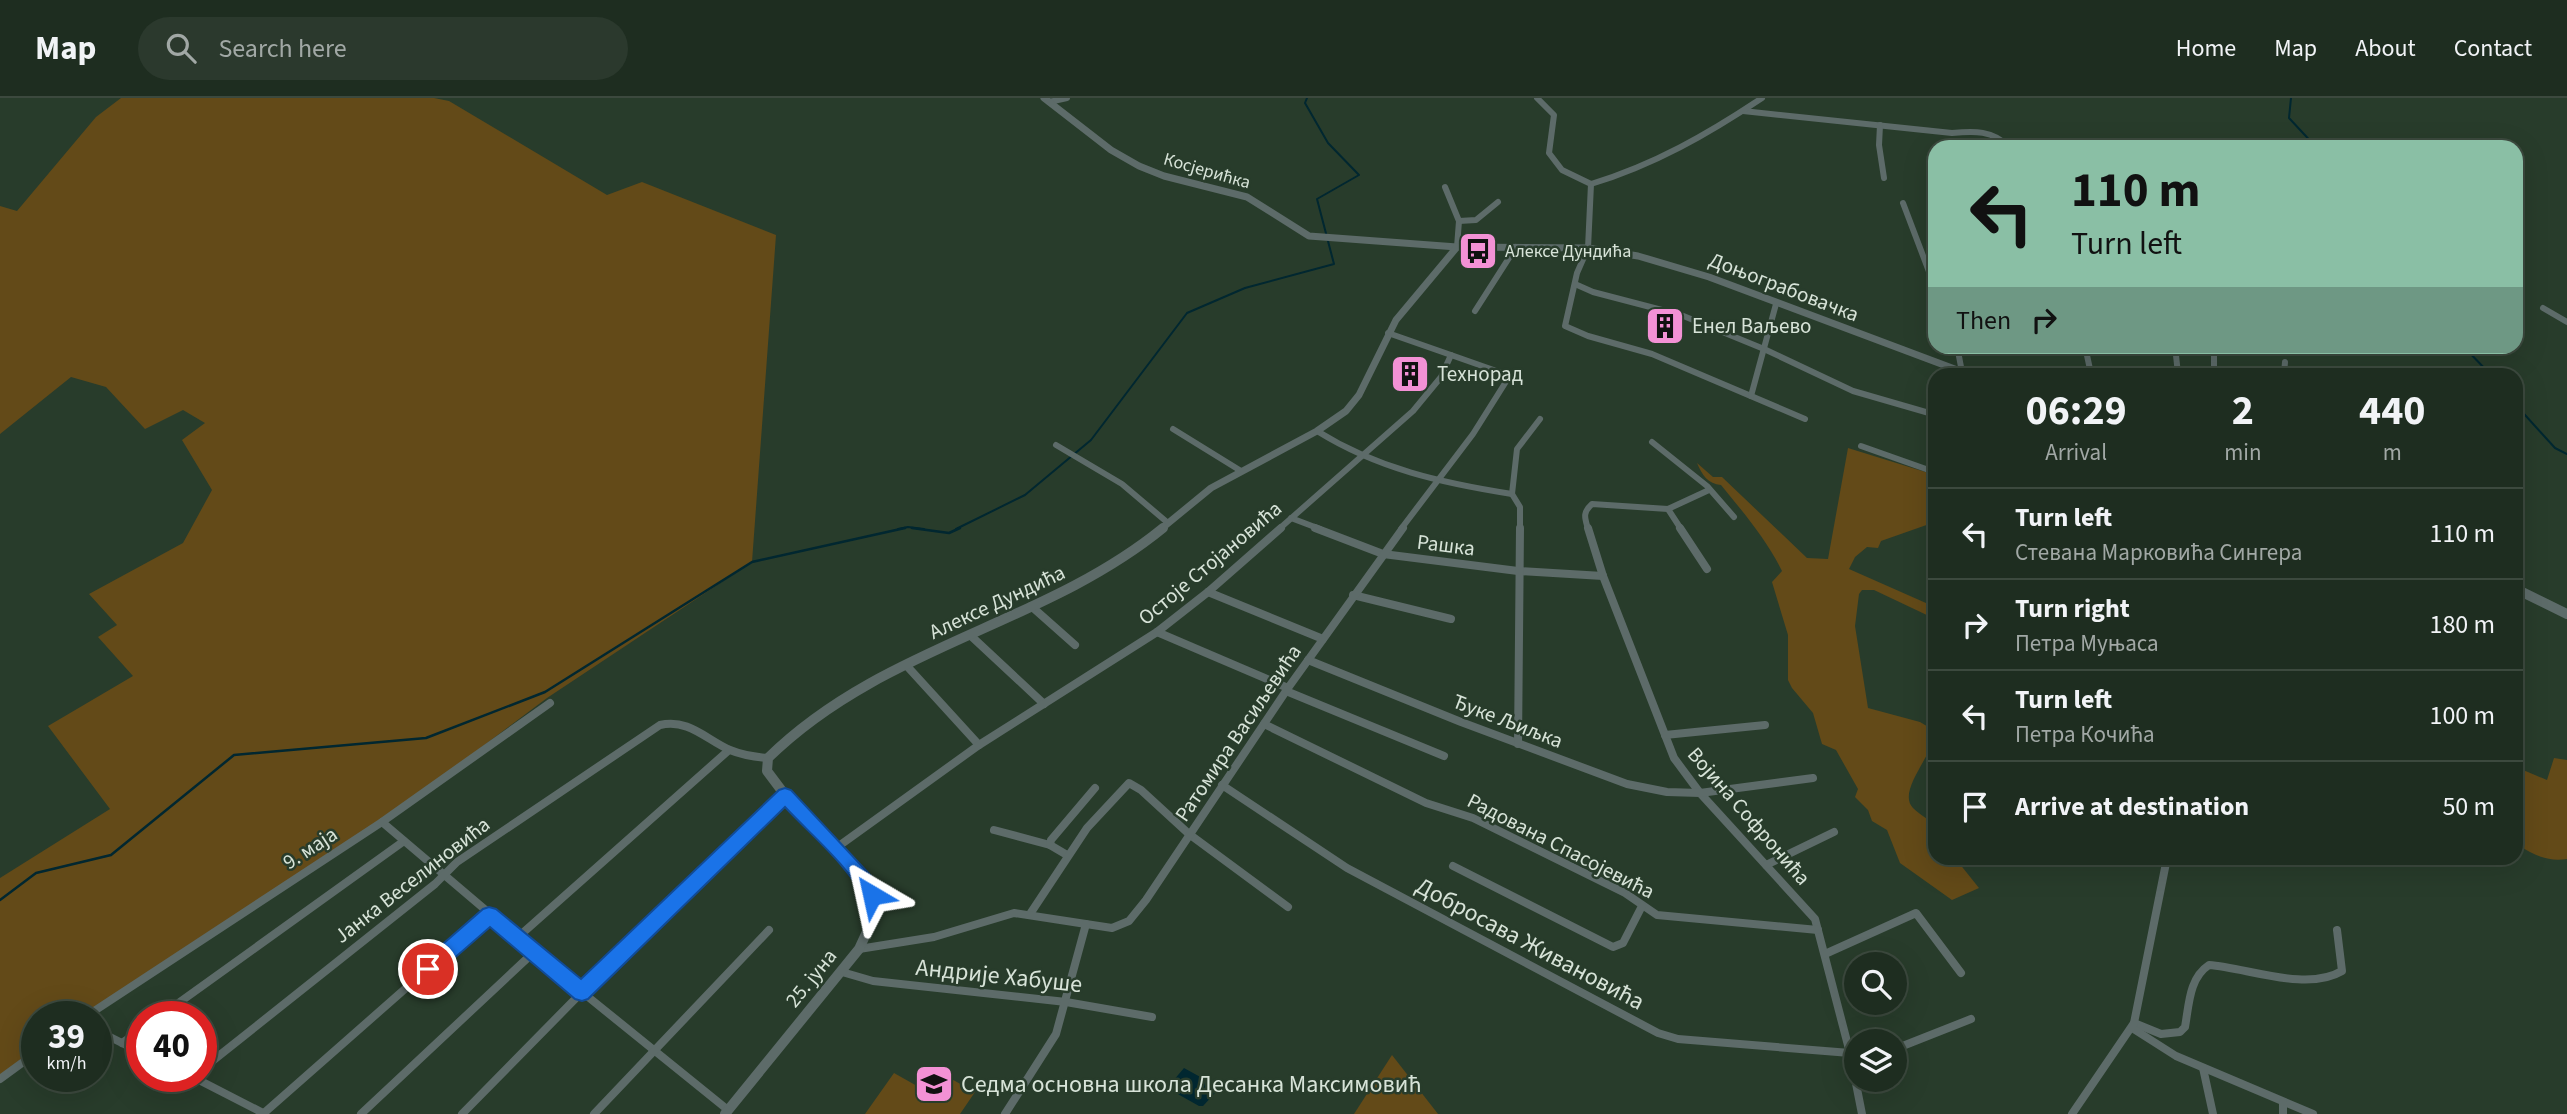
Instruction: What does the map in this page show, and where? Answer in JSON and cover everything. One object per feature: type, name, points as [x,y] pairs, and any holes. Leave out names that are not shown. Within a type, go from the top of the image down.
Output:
[{"type":"street","points":[[1047,100],[1067,98]]},
{"type":"street","points":[[1537,98],[1554,115],[1549,153],[1562,170],[1591,184],[1617,178],[1660,159],[1762,98]]},
{"type":"street","name":"Косјерићка","points":[[1047,100],[1111,150],[1139,166],[1164,176],[1247,197],[1300,232],[1317,238],[1390,240],[1457,247]]},
{"type":"street","points":[[1743,111],[1952,133],[1987,132],[2004,140]]},
{"type":"street","points":[[1880,125],[1879,145],[1884,178]]},
{"type":"street","points":[[1591,184],[1588,248],[1564,323],[1567,328],[1652,354],[1805,419]]},
{"type":"street","points":[[1445,187],[1459,221],[1457,247]]},
{"type":"street","points":[[1459,221],[1476,220],[1498,202]]},
{"type":"street","points":[[1903,203],[1928,269]]},
{"type":"street","name":"Доњограбовачка","points":[[1457,247],[1588,248],[1677,266],[1940,368]]},
{"type":"street","name":"Алексе Дундића","points":[[768,758],[835,702],[877,677],[1098,573],[1139,547],[1211,488],[1317,431],[1354,404],[1388,333],[1405,308],[1457,247]]},
{"type":"street","points":[[1475,311],[1516,247]]},
{"type":"street","points":[[1575,284],[1592,292],[1669,310],[1764,349],[1853,391],[1928,413]]},
{"type":"street","points":[[1751,396],[1776,304]]},
{"type":"street","points":[[2543,308],[2567,322]]},
{"type":"street","points":[[1388,333],[1451,355]]},
{"type":"street","name":"Остоје Стојановића","points":[[836,848],[979,745],[1157,632],[1208,592],[1362,457],[1426,396],[1441,377],[1451,355]]},
{"type":"street","name":"Ратомира Васиљевића","points":[[859,949],[934,937],[1005,914],[1030,914],[1112,928],[1129,921],[1146,900],[1353,594],[1473,435],[1507,380],[1500,371],[1451,355]]},
{"type":"street","points":[[2284,368],[2285,362]]},
{"type":"street","points":[[1736,389],[1755,383]]},
{"type":"street","points":[[1518,744],[1520,507],[1512,494],[1517,449],[1540,419]]},
{"type":"street","points":[[1173,429],[1241,471]]},
{"type":"street","points":[[1317,431],[1362,457],[1435,483],[1512,494]]},
{"type":"street","points":[[1652,442],[1723,501],[1734,517]]},
{"type":"street","points":[[1056,445],[1122,484],[1168,523]]},
{"type":"street","points":[[1861,446],[1928,468]]},
{"type":"street","name":"Војина Софронића","points":[[1709,490],[1687,503],[1668,509],[1605,503],[1589,506],[1584,515],[1603,576],[1678,765],[1700,793],[1809,912],[1818,930],[1844,1029]]},
{"type":"street","points":[[1668,509],[1707,569]]},
{"type":"street","name":"Рашка","points":[[1291,518],[1382,554],[1518,571],[1603,576]]},
{"type":"street","points":[[1208,592],[1323,639]]},
{"type":"street","points":[[2523,592],[2567,614]]},
{"type":"street","points":[[1353,594],[1451,619]]},
{"type":"street","points":[[1031,606],[1075,645]]},
{"type":"street","points":[[1157,632],[1287,690],[1444,755]]},
{"type":"street","points":[[970,635],[1044,704]]},
{"type":"street","name":"Ђуке Љиљка","points":[[1308,660],[1518,744],[1627,784],[1667,792],[1700,793],[1813,778]]},
{"type":"street","points":[[906,665],[979,745]]},
{"type":"street","name":"9. маја","points":[[110,1001],[382,822],[550,702]]},
{"type":"street","name":"Јанка Веселиновића","points":[[217,1057],[463,858],[664,723],[676,722],[729,750]]},
{"type":"street","name":"Радована Спасојевића","points":[[1264,724],[1426,803],[1473,818],[1625,893],[1642,906],[1664,917],[1818,930]]},
{"type":"street","points":[[1664,735],[1765,725]]},
{"type":"street","points":[[517,938],[729,750],[768,758]]},
{"type":"street","name":"25. јуна","points":[[727,1112],[842,972],[859,949],[869,926],[872,895],[867,883],[785,795],[767,771],[768,758]]},
{"type":"street","points":[[1030,914],[1067,856],[1102,810],[1129,783],[1141,790],[1189,834],[1288,907]]},
{"type":"street","name":"Добросава Живановића","points":[[1222,785],[1347,868],[1658,1034],[1678,1039],[1844,1053]]},
{"type":"street","points":[[1050,845],[1053,835],[1094,788]]},
{"type":"street","points":[[463,1114],[582,992],[785,795]]},
{"type":"street","points":[[382,822],[489,915],[727,1112]]},
{"type":"street","points":[[994,830],[1050,845],[1067,856]]},
{"type":"street","points":[[1766,865],[1834,832]]},
{"type":"street","points":[[181,1001],[404,841]]},
{"type":"street","points":[[2073,1114],[2133,1026],[2165,865]]},
{"type":"street","points":[[1453,866],[1613,947],[1623,943],[1642,906]]},
{"type":"street","points":[[1825,954],[1916,913],[1961,973]]},
{"type":"street","points":[[217,1089],[265,1113],[489,915]]},
{"type":"street","points":[[1005,1114],[1046,1054],[1066,1002],[1086,924]]},
{"type":"street","points":[[594,1114],[769,930]]},
{"type":"street","points":[[2133,1026],[2172,1035],[2181,1033],[2185,1027],[2196,978],[2203,968],[2209,965],[2293,977],[2320,979],[2338,976],[2342,971],[2337,930]]},
{"type":"street","points":[[360,1114],[534,952]]},
{"type":"street","name":"Андрије Хабуше","points":[[842,972],[873,981],[1066,1002],[1152,1017]]},
{"type":"street","points":[[1907,1044],[1971,1019]]},
{"type":"street","points":[[2133,1026],[2155,1045],[2312,1114]]},
{"type":"street","points":[[112,1038],[126,1045]]},
{"type":"street","points":[[122,1043],[126,1040]]},
{"type":"street","points":[[0,1079],[21,1064]]},
{"type":"street","points":[[2203,1068],[2213,1114]]},
{"type":"street","name":"Војина Софронића","points":[[1858,1092],[1862,1114]]},
{"type":"street","points":[[2283,1102],[2283,1114]]},
{"type":"shaded area","points":[[121,98],[434,98],[449,101],[607,195],[642,182],[776,235],[752,562],[547,698],[382,822],[110,1001],[21,1001],[21,1064],[0,1079],[0,878],[110,809],[48,726],[133,676],[98,637],[117,625],[89,594],[183,543],[212,490],[182,440],[205,423],[183,410],[145,429],[106,387],[71,377],[0,434],[0,206],[17,211],[96,117]]},
{"type":"shaded area","points":[[1848,448],[1928,473],[1928,524],[1881,541],[1878,548],[1867,547],[1855,557],[1849,569],[1928,604],[1928,616],[1874,590],[1862,590],[1859,594],[1855,626],[1868,708],[1920,722],[1928,727],[1928,754],[1909,791],[1909,800],[1913,808],[1928,819],[1928,865],[1961,865],[1979,888],[1952,900],[1900,863],[1887,830],[1872,821],[1868,810],[1855,797],[1858,789],[1836,750],[1822,744],[1813,713],[1788,680],[1788,635],[1772,582],[1782,571],[1746,516],[1721,485],[1706,478],[1697,463],[1713,477],[1722,477],[1807,558],[1828,559]]},
{"type":"shaded area","points":[[2554,758],[2567,760],[2567,859],[2540,857],[2523,848],[2523,770],[2547,780]]},
{"type":"shaded area","points":[[1392,1055],[1438,1114],[1354,1114]]},
{"type":"shaded area","points":[[894,1073],[933,1095],[946,1076],[975,1092],[960,1114],[865,1114]]},
{"type":"water","points":[[1184,1068],[1213,1084],[1216,1092],[1203,1106],[1167,1088]]},
{"type":"waterway","points":[[956,529],[1025,495],[1091,440],[1187,313],[1245,288],[1334,264],[1317,199],[1359,175],[1328,143],[1305,103],[1307,98]]},
{"type":"waterway","points":[[2291,98],[2289,118],[2309,140]]},
{"type":"waterway","points":[[2471,354],[2484,368]]},
{"type":"waterway","points":[[2523,413],[2555,448],[2567,454]]},
{"type":"waterway","points":[[0,900],[36,873],[111,855],[234,755],[426,738],[545,692],[752,562],[905,528]]},
{"type":"waterway","points":[[912,528],[949,533],[960,528]]},
{"type":"waterway","points":[[898,529],[924,529]]},
{"type":"place","name":"Алексе Дундића","points":[[1478,251]]},
{"type":"place","name":"Енел Ваљево","points":[[1665,326]]},
{"type":"place","name":"Технорад","points":[[1410,374]]},
{"type":"place","name":"Седма основна школа Десанка Максимовић","points":[[934,1084]]},
{"type":"route","points":[[428,969],[489,915],[582,992],[785,795],[867,883],[872,895]]}]
